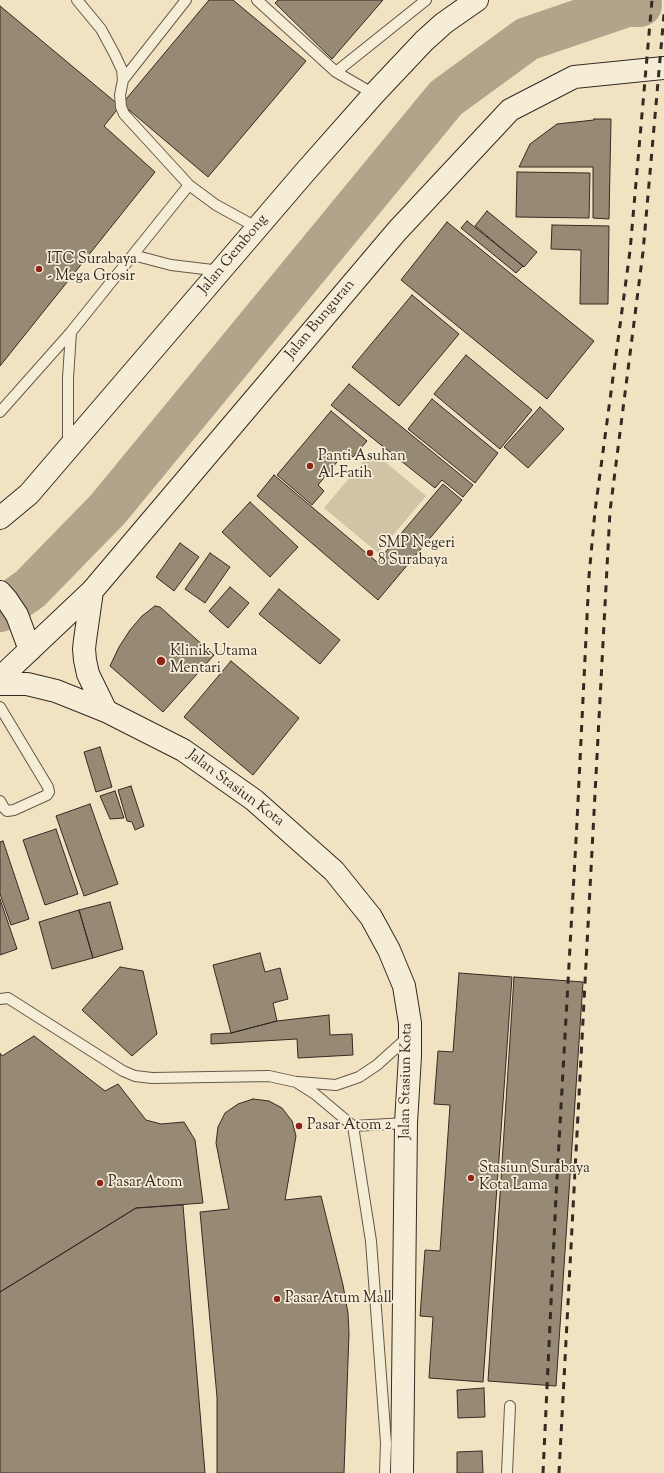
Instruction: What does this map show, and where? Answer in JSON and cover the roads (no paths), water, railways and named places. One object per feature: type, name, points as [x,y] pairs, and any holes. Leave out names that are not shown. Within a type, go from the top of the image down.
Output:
[{"type":"main road","name":"Jalan Gembong","points":[[0,518],[29,494],[258,228],[304,172],[374,94],[444,23],[476,0]]},
{"type":"main road","name":"Jalan Bunguran","points":[[92,591],[397,231],[510,110],[574,77],[664,68]]},
{"type":"main road","points":[[4,676],[92,591]]},
{"type":"main road","points":[[92,591],[84,649],[85,660],[88,674],[106,711]]},
{"type":"main road","points":[[0,592],[8,600],[17,614],[30,650]]},
{"type":"main road","name":"Jalan Stasiun Kota","points":[[4,676],[27,684],[56,691],[106,711],[183,750],[254,800],[334,871],[371,917],[389,950],[404,986],[410,1024],[406,1123],[402,1473]]},
{"type":"lane","points":[[77,0],[101,29],[122,70],[123,80],[120,95],[121,107],[124,114],[189,185],[216,205],[258,228]]},
{"type":"lane","points":[[123,80],[186,0]]},
{"type":"lane","points":[[257,0],[336,72],[374,94]]},
{"type":"lane","points":[[336,72],[426,0]]},
{"type":"lane","points":[[0,412],[71,332],[189,185]]},
{"type":"lane","points":[[133,255],[171,264],[221,271]]},
{"type":"lane","points":[[68,448],[68,378],[71,332]]},
{"type":"lane","points":[[0,707],[48,787],[49,792],[47,795],[14,810],[8,811],[4,808],[0,801]]},
{"type":"lane","points":[[0,999],[8,998],[123,1071],[136,1076],[152,1078],[269,1076],[296,1082],[336,1084],[359,1077],[377,1065],[410,1035]]},
{"type":"lane","points":[[296,1082],[315,1094],[352,1126],[371,1241],[386,1443],[385,1473]]},
{"type":"lane","points":[[352,1126],[406,1123]]},
{"type":"lane","points":[[507,1473],[510,1406]]},
{"type":"waterway","points":[[0,610],[30,589],[108,509],[446,98],[527,39],[627,5],[640,5]]},
{"type":"railway","points":[[543,1473],[556,1196],[589,576],[595,511],[630,251],[652,0]]},
{"type":"railway","points":[[559,1473],[610,511],[643,252],[664,14]]},
{"type":"place","name":"ITC Surabaya - Mega Grosir","points":[[39,269]]},
{"type":"place","name":"Panti Asuhan Al-Fatih","points":[[310,466]]},
{"type":"place","name":"SMP Negeri 8 Surabaya","points":[[370,553]]},
{"type":"place","name":"Klinik Utama Mentari","points":[[161,661]]},
{"type":"place","name":"Pasar Atom 2","points":[[299,1126]]},
{"type":"place","name":"Stasiun Surabaya Kota Lama","points":[[471,1178]]},
{"type":"place","name":"Pasar Atom","points":[[100,1183]]},
{"type":"place","name":"Pasar Atum Mall","points":[[277,1299]]}]
